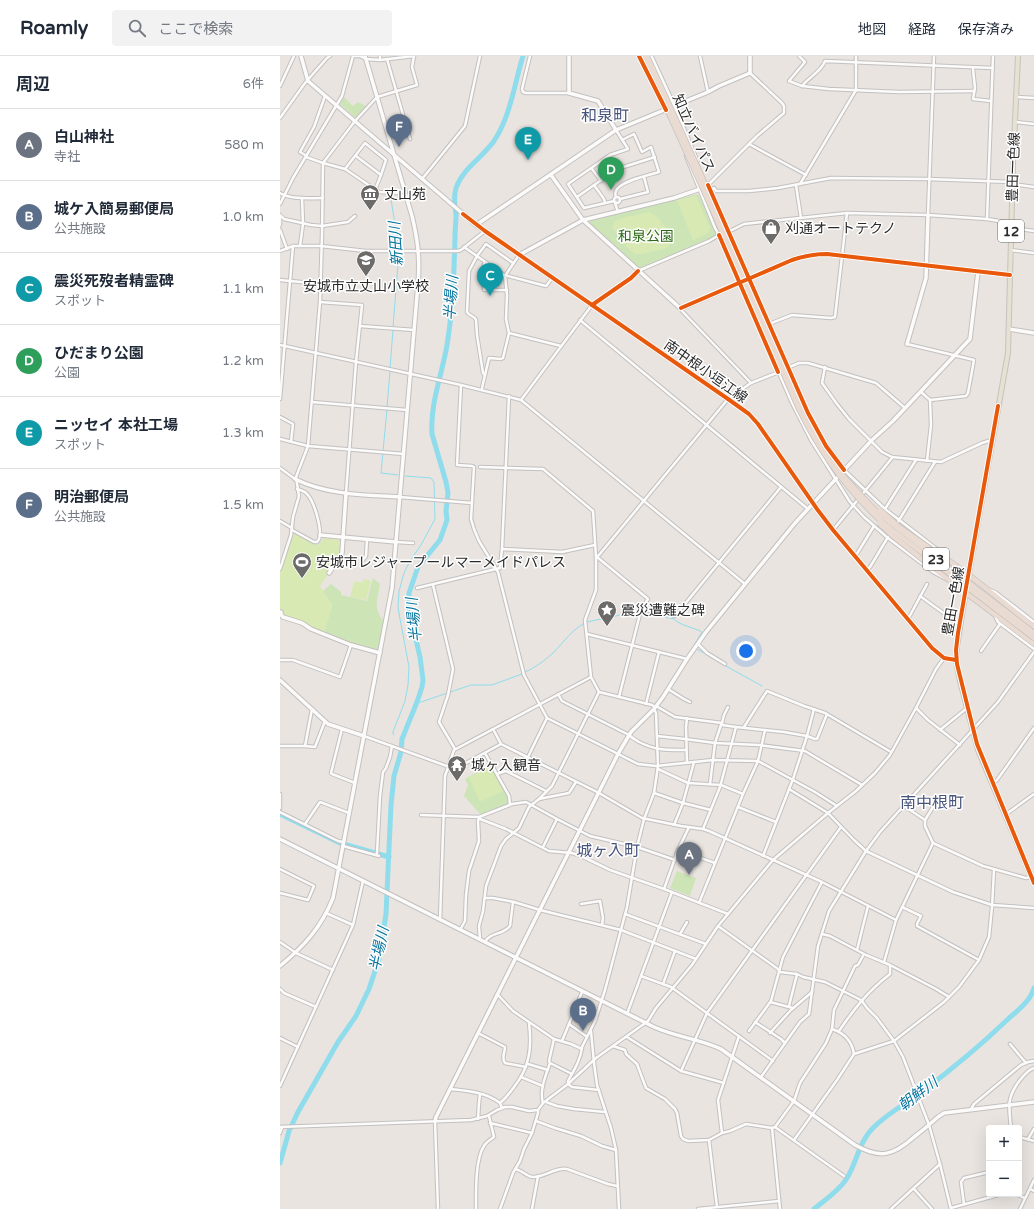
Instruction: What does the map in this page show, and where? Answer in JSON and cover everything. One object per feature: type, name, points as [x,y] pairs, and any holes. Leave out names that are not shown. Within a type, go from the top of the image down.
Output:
[{"type":"highway","name":"知立バイパス","points":[[643,56],[713,211],[799,409],[811,434],[835,471],[856,496],[883,523],[1034,638]]},
{"type":"highway","name":"知立バイパス","points":[[647,56],[717,210],[806,414],[822,444],[845,478]]},
{"type":"highway","name":"23","points":[[835,471],[848,490],[883,527],[909,550],[1034,644]]},
{"type":"highway","name":"23","points":[[845,478],[898,526],[969,574],[1034,627]]},
{"type":"highway","name":"23","points":[[845,478],[871,506],[889,522],[1034,633]]},
{"type":"main road","name":"豊田一色線","points":[[1018,56],[1015,97],[1007,359],[956,646],[956,660],[978,750],[1034,883]]},
{"type":"street","points":[[280,86],[294,56]]},
{"type":"street","points":[[301,56],[308,81]]},
{"type":"street","points":[[280,118],[308,81],[330,56]]},
{"type":"street","points":[[280,204],[293,178],[342,96],[354,56],[387,59],[414,56],[412,67],[417,85],[377,97],[355,121],[322,163],[323,198],[321,284],[308,446],[295,479],[299,496],[293,517],[290,539],[280,569]]},
{"type":"street","points":[[422,179],[466,126],[480,56]]},
{"type":"street","points":[[530,56],[522,89],[523,92],[569,93],[598,101],[628,149],[610,155],[592,169],[568,184],[584,208],[614,202],[648,192],[644,177]]},
{"type":"street","points":[[568,56],[569,93]]},
{"type":"street","points":[[639,56],[666,110],[715,228],[778,372],[802,423],[821,457],[853,506],[874,526],[935,574],[955,584]]},
{"type":"street","points":[[651,56],[800,396],[819,434],[844,470],[885,509],[938,550],[940,554]]},
{"type":"street","points":[[700,56],[708,92]]},
{"type":"street","points":[[482,390],[489,358],[502,359],[508,333],[506,319],[506,275],[519,255],[583,220],[674,198],[700,190],[708,185],[749,144],[784,113],[784,106],[750,73],[750,56]]},
{"type":"street","points":[[799,56],[805,62],[789,81],[802,86],[829,89],[900,92],[974,91]]},
{"type":"street","points":[[800,185],[856,90],[856,56]]},
{"type":"street","points":[[930,400],[964,397],[968,395],[974,360],[907,344],[925,282],[934,56]]},
{"type":"street","points":[[987,219],[993,56]]},
{"type":"street","points":[[280,966],[312,936],[333,898],[391,593],[396,542],[419,271],[419,251],[417,236],[366,57]]},
{"type":"street","points":[[387,59],[410,139]]},
{"type":"street","points":[[802,86],[825,64],[825,61],[993,68]]},
{"type":"street","points":[[973,69],[973,99],[991,100]]},
{"type":"street","points":[[476,225],[616,130],[750,73]]},
{"type":"street","name":"南中根小垣江線","points":[[308,81],[476,225],[749,414],[762,429],[833,530],[907,620],[932,648],[944,658]]},
{"type":"street","points":[[325,96],[314,126],[300,152],[306,157],[345,169],[379,192],[397,193],[404,191]]},
{"type":"street","points":[[1015,97],[1034,98]]},
{"type":"street","points":[[1015,122],[1034,124]]},
{"type":"street","points":[[619,211],[614,202],[614,198],[616,197],[615,192],[617,189],[629,181],[659,172],[652,147],[642,152],[634,134],[622,140]]},
{"type":"street","points":[[345,169],[365,143],[386,160],[375,190]]},
{"type":"street","points":[[749,144],[806,175]]},
{"type":"street","points":[[356,156],[381,176]]},
{"type":"street","points":[[577,197],[618,169],[655,157]]},
{"type":"street","points":[[592,169],[601,181]]},
{"type":"street","points":[[551,175],[583,220],[677,307],[681,308],[682,311],[752,383]]},
{"type":"street","points":[[710,191],[714,188],[716,191],[778,188],[831,178],[989,181],[1034,187]]},
{"type":"street","points":[[594,185],[604,199],[605,203]]},
{"type":"street","points":[[796,185],[801,218]]},
{"type":"street","points":[[280,193],[302,198],[323,198]]},
{"type":"street","points":[[616,197],[618,197],[619,200],[619,211]]},
{"type":"street","points":[[300,246],[303,224],[302,198]]},
{"type":"street","points":[[769,324],[792,315],[835,317],[847,213]]},
{"type":"street","points":[[728,232],[744,224],[847,213],[928,215],[987,219],[1012,223]]},
{"type":"street","points":[[280,215],[284,219],[303,224],[322,226],[348,222],[355,216]]},
{"type":"street","points":[[280,215],[280,225]]},
{"type":"street","points":[[1012,228],[1034,231]]},
{"type":"street","points":[[280,230],[287,248]]},
{"type":"street","points":[[280,251],[293,246],[321,246],[366,251],[458,251],[485,231]]},
{"type":"street","points":[[521,400],[592,305],[631,278],[638,271],[709,241],[719,235]]},
{"type":"street","points":[[485,375],[483,373],[479,352],[476,320],[467,312],[468,270],[486,244],[513,263]]},
{"type":"street","points":[[280,398],[293,246]]},
{"type":"street","points":[[464,247],[504,275],[546,286],[552,278]]},
{"type":"street","points":[[1010,250],[1034,253]]},
{"type":"street","points":[[681,308],[792,260],[805,256],[821,254],[1010,275]]},
{"type":"street","points":[[485,262],[484,290],[507,290]]},
{"type":"street","points":[[438,1209],[436,1117],[618,754],[629,735],[655,707],[668,689],[697,644],[813,503],[872,440],[893,422],[970,338],[978,272]]},
{"type":"street","points":[[280,280],[321,284]]},
{"type":"street","points":[[320,302],[362,305],[352,406],[342,553],[329,573]]},
{"type":"street","points":[[580,320],[808,509]]},
{"type":"street","points":[[360,326],[414,330]]},
{"type":"street","points":[[1009,329],[1034,333]]},
{"type":"street","points":[[508,333],[561,346]]},
{"type":"street","points":[[280,346],[461,385],[521,400],[745,584]]},
{"type":"street","points":[[596,557],[728,399],[752,383],[802,362],[876,382],[905,408]]},
{"type":"street","points":[[826,368],[822,380],[823,385],[849,419],[872,440],[882,452],[892,458],[943,462],[982,443],[992,440]]},
{"type":"street","points":[[461,385],[457,466],[473,466],[471,519],[474,529],[497,569],[523,673],[547,718],[638,764],[658,767],[713,760],[758,761],[837,806]]},
{"type":"street","points":[[921,392],[930,400],[931,425],[927,461]]},
{"type":"street","points":[[417,588],[500,568],[509,396]]},
{"type":"street","points":[[312,402],[407,410]]},
{"type":"street","points":[[280,417],[293,424],[292,442]]},
{"type":"street","points":[[280,439],[308,446],[404,454]]},
{"type":"street","points":[[833,530],[892,458]]},
{"type":"street","points":[[885,509],[916,460]]},
{"type":"street","points":[[866,570],[870,567],[935,462]]},
{"type":"street","points":[[480,467],[543,469],[593,511],[596,557],[596,590],[585,623],[591,676],[599,692],[646,704],[675,717],[722,723],[736,727],[807,736],[815,739],[817,739],[827,714]]},
{"type":"street","points":[[280,468],[295,479],[318,488],[346,493],[472,503]]},
{"type":"street","points":[[641,611],[676,616],[781,486]]},
{"type":"street","points":[[280,521],[315,542],[319,540],[320,527],[312,502],[307,494],[298,489]]},
{"type":"street","points":[[855,557],[874,526]]},
{"type":"street","points":[[320,535],[414,543]]},
{"type":"street","points":[[363,560],[366,556],[367,540]]},
{"type":"street","points":[[502,549],[558,552],[571,551],[595,545]]},
{"type":"street","points":[[596,557],[648,599],[641,611],[619,697]]},
{"type":"street","points":[[433,584],[454,669],[439,722],[455,749]]},
{"type":"street","points":[[907,620],[927,584]]},
{"type":"street","points":[[989,590],[996,592],[1034,622]]},
{"type":"street","points":[[920,596],[960,625]]},
{"type":"street","points":[[281,612],[283,617],[302,623],[311,629],[351,646],[380,653]]},
{"type":"street","points":[[994,614],[996,620],[1000,624],[1034,649]]},
{"type":"street","points":[[981,651],[1000,624]]},
{"type":"street","points":[[587,634],[687,659]]},
{"type":"street","points":[[697,644],[702,646],[707,653],[725,664]]},
{"type":"street","points":[[280,660],[293,660],[340,677],[351,646]]},
{"type":"street","points":[[646,704],[660,652]]},
{"type":"street","points":[[761,1078],[800,1022],[808,1014],[818,946],[829,911],[866,851],[880,832],[998,702],[1034,652]]},
{"type":"street","points":[[500,1209],[515,1169],[532,1133],[538,1110],[544,1102],[568,1084],[594,1060],[648,1021],[656,1008],[696,959],[718,926],[773,860],[862,786],[885,761],[916,708],[936,669],[944,658],[956,660]]},
{"type":"street","points":[[440,920],[445,776],[455,749],[591,676]]},
{"type":"street","points":[[280,680],[330,725],[448,767],[456,768],[501,744]]},
{"type":"street","points":[[668,689],[690,702]]},
{"type":"street","points":[[744,727],[767,691],[827,714],[891,752]]},
{"type":"street","points":[[539,800],[552,786],[599,692]]},
{"type":"street","points":[[558,694],[562,701],[646,745],[658,749],[686,750]]},
{"type":"street","points":[[568,1084],[602,1001],[625,914],[637,847],[644,819],[654,793],[658,767],[655,707]]},
{"type":"street","points":[[710,784],[715,743],[724,714],[728,707]]},
{"type":"street","points":[[305,746],[312,708]]},
{"type":"street","points":[[916,708],[940,730],[960,744]]},
{"type":"street","points":[[940,730],[967,708]]},
{"type":"street","points":[[763,856],[793,780],[814,709]]},
{"type":"street","points":[[528,758],[547,718]]},
{"type":"street","points":[[687,718],[687,763]]},
{"type":"street","points":[[280,746],[316,747],[325,721]]},
{"type":"street","points":[[703,829],[721,785],[736,727]]},
{"type":"street","points":[[992,784],[997,780],[1034,728]]},
{"type":"street","points":[[342,729],[330,773],[355,783]]},
{"type":"street","points":[[492,729],[501,744],[599,793],[644,819],[703,829],[822,882],[896,920]]},
{"type":"street","points":[[699,903],[758,761],[765,730]]},
{"type":"street","points":[[657,736],[715,743],[762,745],[803,750],[862,786]]},
{"type":"street","points":[[280,812],[343,844],[377,855],[380,796],[384,772],[393,747]]},
{"type":"street","points":[[485,753],[510,798],[510,804]]},
{"type":"street","points":[[674,825],[694,762]]},
{"type":"street","points":[[658,767],[688,783],[721,785],[743,794]]},
{"type":"street","points":[[497,774],[506,771],[546,791]]},
{"type":"street","points":[[480,940],[479,926],[486,886],[501,846],[520,826],[524,814],[530,805],[539,800],[569,793],[576,782]]},
{"type":"street","points":[[789,788],[828,813],[866,851],[953,892],[992,905],[1034,908]]},
{"type":"street","points":[[654,793],[682,803],[711,810]]},
{"type":"street","points":[[280,794],[280,808]]},
{"type":"street","points":[[1005,815],[1034,794]]},
{"type":"street","points":[[938,799],[924,820],[925,826],[933,843],[994,870],[1026,878],[1031,877]]},
{"type":"street","points":[[305,824],[320,802],[349,813]]},
{"type":"street","points":[[479,817],[510,804],[526,802],[556,820],[590,836],[637,847],[675,860]]},
{"type":"street","points":[[904,806],[924,820]]},
{"type":"street","points":[[738,807],[776,822]]},
{"type":"street","points":[[421,814],[479,817],[553,852],[581,856],[606,868],[728,914]]},
{"type":"street","points":[[460,930],[464,921],[469,871],[479,842],[479,817]]},
{"type":"street","points":[[543,847],[556,820]]},
{"type":"street","points":[[664,889],[678,850],[689,827]]},
{"type":"street","points":[[681,1071],[707,1013],[841,827]]},
{"type":"street","points":[[280,839],[645,1023],[664,1031],[715,1046],[732,1056],[864,1150],[884,1154],[902,1148],[944,1113],[1034,1102]]},
{"type":"street","points":[[884,962],[896,920],[933,843]]},
{"type":"street","points":[[678,850],[715,863]]},
{"type":"street","points":[[280,869],[314,886],[308,900],[280,893]]},
{"type":"street","points":[[794,1140],[854,1054],[894,1041],[949,997],[959,987],[978,960],[989,937],[994,870]]},
{"type":"street","points":[[280,1086],[334,970],[353,925],[362,881]]},
{"type":"street","points":[[749,1031],[770,1002],[783,957],[822,882]]},
{"type":"street","points":[[627,1014],[672,892]]},
{"type":"street","points":[[485,898],[513,902],[621,930],[696,959]]},
{"type":"street","points":[[581,904],[600,900],[603,918],[602,925]]},
{"type":"street","points":[[484,942],[487,937],[505,931],[510,926],[513,902]]},
{"type":"street","points":[[858,950],[868,905]]},
{"type":"street","points":[[902,907],[921,916],[916,924],[917,926],[978,960]]},
{"type":"street","points":[[326,913],[353,925]]},
{"type":"street","points":[[625,914],[706,944]]},
{"type":"street","points":[[680,934],[687,922]]},
{"type":"street","points":[[718,926],[780,972],[797,974],[803,977],[825,982],[862,1001],[894,1041],[903,1057],[929,1125],[951,1208],[991,1197]]},
{"type":"street","points":[[822,934],[830,936],[864,954],[884,962],[949,997]]},
{"type":"street","points":[[280,942],[296,952],[334,970]]},
{"type":"street","points":[[663,984],[675,951]]},
{"type":"street","points":[[612,1046],[624,1049],[626,1054],[637,1064],[646,1088],[665,1099],[675,1109],[681,1138],[688,1141],[709,1140],[722,1133],[746,1124],[772,1128],[794,1101],[800,1083],[826,1043],[832,1029],[834,1010],[855,966],[858,965],[864,954]]},
{"type":"street","points":[[839,1032],[857,1006],[874,987],[890,974],[890,965]]},
{"type":"street","points":[[789,1006],[797,974]]},
{"type":"street","points":[[641,976],[673,989],[773,1061]]},
{"type":"street","points":[[280,990],[316,1007]]},
{"type":"street","points":[[562,1041],[582,992]]},
{"type":"street","points":[[770,1033],[793,1008],[812,992]]},
{"type":"street","points":[[497,994],[513,1011],[554,1039],[582,1049]]},
{"type":"street","points":[[770,1002],[793,1008]]},
{"type":"street","points":[[500,1103],[509,1096],[527,1066],[530,1053],[529,1022]]},
{"type":"street","points":[[755,1022],[785,1043]]},
{"type":"street","points":[[569,1024],[587,1036]]},
{"type":"street","points":[[832,1029],[845,1036],[850,1042],[854,1054]]},
{"type":"street","points":[[591,1030],[599,1090],[616,1150],[619,1209]]},
{"type":"street","points":[[478,1033],[505,1047],[503,1059],[505,1063],[548,1070]]},
{"type":"street","points":[[722,1133],[718,1100],[739,1036]]},
{"type":"street","points":[[627,1037],[681,1071],[724,1083]]},
{"type":"street","points":[[280,1038],[298,1047]]},
{"type":"street","points":[[544,1102],[542,1099],[544,1078],[548,1070],[550,1062],[549,1056],[554,1039]]},
{"type":"street","points":[[1010,1044],[1026,1063]]},
{"type":"street","points":[[971,1109],[974,1104],[1021,1065],[1034,1061]]},
{"type":"street","points":[[550,1062],[572,1074]]},
{"type":"street","points":[[1011,1125],[1009,1105],[1013,1089],[1022,1077],[1034,1068]]},
{"type":"street","points":[[521,1077],[543,1086]]},
{"type":"street","points":[[568,1084],[572,1087],[599,1090]]},
{"type":"street","points":[[450,1089],[464,1090],[495,1099],[500,1103],[502,1108]]},
{"type":"street","points":[[478,1119],[480,1094]]},
{"type":"street","points":[[544,1102],[574,1109],[605,1112]]},
{"type":"street","points":[[280,1133],[282,1127],[478,1119],[502,1108],[508,1107],[529,1111],[538,1110]]},
{"type":"street","points":[[476,1209],[479,1157],[484,1145],[494,1137],[489,1115]]},
{"type":"street","points":[[536,1121],[581,1136],[602,1146],[616,1150]]},
{"type":"street","points":[[490,1123],[532,1133]]},
{"type":"street","points":[[775,1126],[844,1176]]},
{"type":"street","points":[[772,1128],[780,1209]]},
{"type":"street","points":[[1028,1140],[1034,1129]]},
{"type":"street","points":[[1022,1138],[1034,1141]]},
{"type":"street","points":[[709,1140],[717,1207]]},
{"type":"street","points":[[891,1209],[940,1164]]},
{"type":"street","points":[[515,1169],[532,1177],[564,1169],[617,1186]]},
{"type":"street","points":[[964,1204],[960,1182],[964,1178],[986,1173]]},
{"type":"street","points":[[532,1209],[538,1176]]},
{"type":"street","points":[[1020,1209],[1034,1180]]},
{"type":"street","points":[[914,1189],[932,1209]]},
{"type":"street","points":[[1030,1189],[1034,1191]]},
{"type":"street","points":[[698,1209],[779,1201]]},
{"type":"green space","points":[[344,97],[353,106],[358,102],[366,106],[356,118],[340,104]]},
{"type":"green space","name":"和泉公園","points":[[698,194],[719,235],[638,271],[589,222],[597,218]]},
{"type":"green space","points":[[696,196],[710,228],[708,233],[693,240],[677,200]]},
{"type":"green space","points":[[649,212],[655,215],[673,235],[672,242],[667,248],[635,254],[624,244],[613,228],[614,222],[619,219]]},
{"type":"green space","name":"安城市レジャープールマーメイドパレス","points":[[293,533],[318,545],[324,538],[341,540],[341,554],[320,586],[332,605],[324,633],[301,621],[280,616],[280,572]]},
{"type":"green space","points":[[373,578],[380,584],[377,608],[384,622],[379,649],[354,644],[324,633],[332,605],[323,591],[331,584],[341,592],[341,595],[367,601]]},
{"type":"green space","points":[[363,579],[371,581],[366,600],[350,597],[354,581],[362,583]]},
{"type":"green space","points":[[490,765],[509,798],[508,804],[481,815],[464,796],[468,785],[465,779]]},
{"type":"green space","points":[[490,766],[503,791],[482,801],[479,800],[469,778]]},
{"type":"green space","points":[[677,871],[696,878],[690,896],[670,888]]},
{"type":"waterway","name":"半場川","points":[[280,1163],[289,1131],[298,1112],[338,1042],[356,1016],[369,989],[379,959],[386,914],[391,805],[394,776],[401,752],[402,739],[417,702],[423,680],[420,657],[409,610],[409,593],[418,567],[440,540],[447,520],[446,511],[448,493],[432,434],[432,423],[451,318],[456,218],[454,202],[455,191],[463,175],[489,147],[500,131],[512,100],[523,56]]},
{"type":"waterway","name":"新田川","points":[[390,193],[399,249]]},
{"type":"waterway","name":"新田川","points":[[393,327],[399,252]]},
{"type":"waterway","name":"新田川","points":[[390,368],[393,330]]},
{"type":"waterway","name":"新田川","points":[[387,407],[390,371]]},
{"type":"waterway","name":"新田川","points":[[383,451],[387,410]]},
{"type":"waterway","name":"新田川","points":[[383,453],[381,473],[398,475]]},
{"type":"waterway","name":"新田川","points":[[394,735],[393,732],[405,701],[409,667],[398,608],[399,591],[404,573],[435,519],[434,482],[431,478],[405,476]]},
{"type":"waterway","points":[[525,672],[550,656],[573,632],[587,622],[639,611],[674,619],[702,632],[693,647]]},
{"type":"waterway","points":[[697,649],[718,661]]},
{"type":"waterway","points":[[724,665],[762,686]]},
{"type":"waterway","points":[[417,702],[421,702],[471,685],[492,685],[522,674]]},
{"type":"waterway","points":[[280,814],[340,843]]},
{"type":"waterway","points":[[347,845],[389,857]]},
{"type":"waterway","name":"朝鮮川","points":[[814,1209],[832,1195],[844,1182],[865,1139],[874,1127],[885,1117],[934,1083],[977,1048],[1023,1006],[1030,998],[1034,988]]},
{"type":"cycle path","points":[[639,56],[666,110]]},
{"type":"cycle path","points":[[708,185],[808,413],[826,446],[844,470]]},
{"type":"cycle path","points":[[463,214],[485,231],[749,414],[758,424],[833,530],[932,648],[944,658],[956,660]]},
{"type":"cycle path","points":[[719,235],[778,372]]},
{"type":"cycle path","points":[[681,308],[792,260],[818,254],[1010,275]]},
{"type":"cycle path","points":[[592,305],[631,278],[638,271]]},
{"type":"cycle path","points":[[998,406],[958,633],[956,650],[957,664],[977,744],[1034,883]]},
{"type":"place","name":"明治郵便局","points":[[399,147]]},
{"type":"place","name":"ニッセイ 本社工場","points":[[528,160]]},
{"type":"place","name":"ひだまり公園","points":[[611,190]]},
{"type":"place","name":"丈山苑","points":[[370,211]]},
{"type":"place","name":"刈通オートテクノ","points":[[771,245]]},
{"type":"place","name":"安城市立丈山小学校","points":[[366,277]]},
{"type":"place","name":"震災死歿者精霊碑","points":[[490,296]]},
{"type":"place","name":"安城市レジャープールマーメイドパレス","points":[[302,579]]},
{"type":"place","name":"震災遭難之碑","points":[[607,627]]},
{"type":"place","name":"城ヶ入観音","points":[[457,782]]},
{"type":"place","name":"白山神社","points":[[689,875]]},
{"type":"place","name":"城ケ入簡易郵便局","points":[[583,1031]]},
{"type":"district","name":"和泉町","points":[[605,115]]},
{"type":"district","name":"南中根町","points":[[932,802]]},
{"type":"district","name":"城ヶ入町","points":[[608,850]]}]
